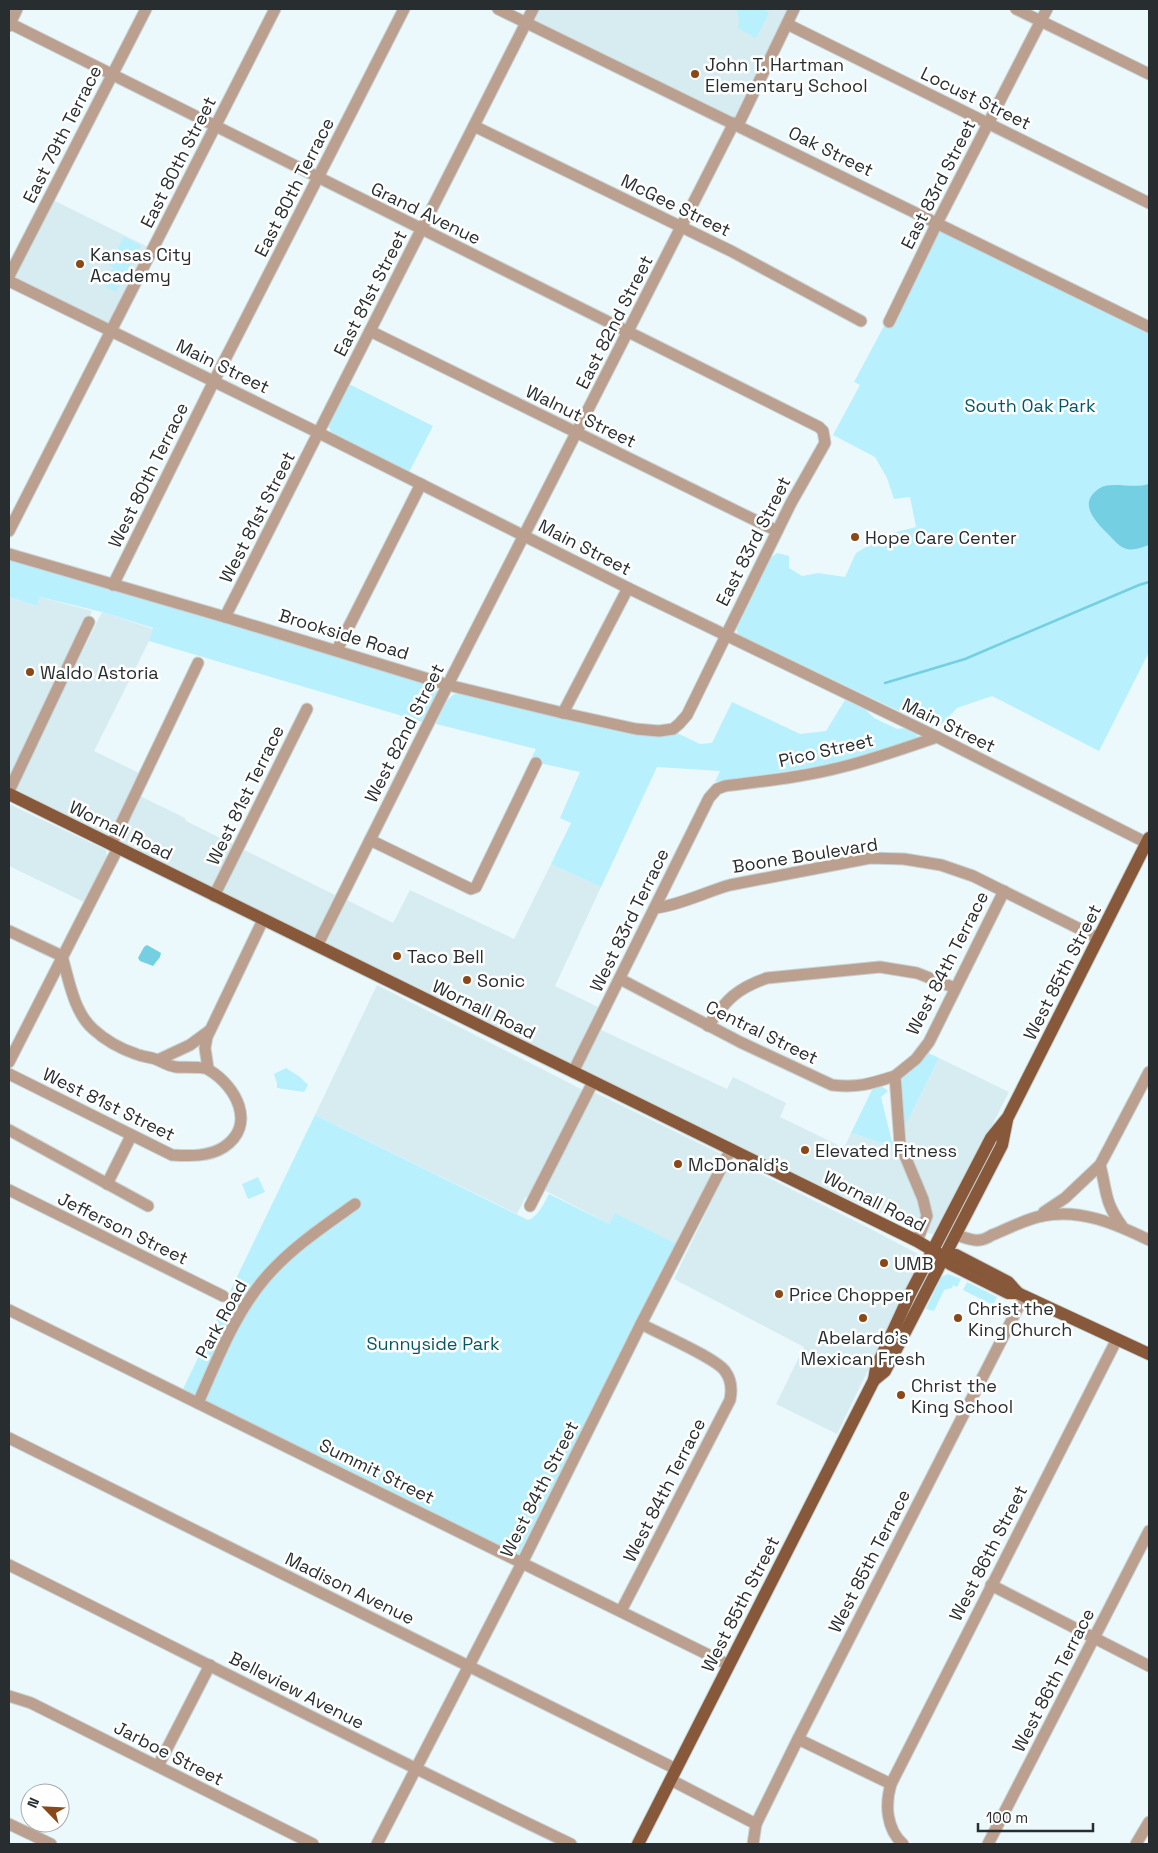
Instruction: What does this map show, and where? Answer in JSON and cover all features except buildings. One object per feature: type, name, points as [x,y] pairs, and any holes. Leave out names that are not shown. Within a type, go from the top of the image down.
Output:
[{"type":"main road","name":"Wornall Road","points":[[9,793],[938,1253],[956,1255],[1008,1282],[1021,1294],[1149,1354]]},
{"type":"main road","name":"West 85th Street","points":[[638,1844],[874,1380],[886,1371],[991,1138],[1008,1117],[1148,840]]},
{"type":"main road","name":"West 85th Street","points":[[938,1253],[955,1235],[1002,1145],[1008,1117]]},
{"type":"street","points":[[9,24],[17,9]]},
{"type":"street","name":"East 79th Terrace","points":[[9,276],[146,9]]},
{"type":"street","name":"East 80th Street","points":[[9,531],[275,9]]},
{"type":"street","name":"East 80th Terrace","points":[[214,382],[404,9]]},
{"type":"street","name":"Oak Street","points":[[498,9],[1149,327]]},
{"type":"street","name":"East 81st Street","points":[[319,433],[533,9]]},
{"type":"street","name":"East 82nd Street","points":[[524,536],[794,9]]},
{"type":"street","points":[[1016,9],[1149,74]]},
{"type":"street","name":"East 83rd Street","points":[[889,322],[937,223],[1047,9]]},
{"type":"street","name":"Grand Avenue","points":[[9,24],[819,427],[825,437]]},
{"type":"street","name":"Locust Street","points":[[787,24],[1149,203]]},
{"type":"street","name":"McGee Street","points":[[474,126],[731,252],[861,321]]},
{"type":"street","name":"Main Street","points":[[9,281],[319,433],[628,588],[1148,840]]},
{"type":"street","name":"Walnut Street","points":[[370,331],[777,531]]},
{"type":"street","name":"West 80th Terrace","points":[[113,585],[214,382]]},
{"type":"street","name":"West 81st Street","points":[[225,617],[319,433]]},
{"type":"street","name":"East 83rd Street","points":[[673,729],[687,715],[791,503],[825,442],[825,437]]},
{"type":"street","points":[[337,650],[421,484]]},
{"type":"street","name":"West 82nd Street","points":[[317,946],[524,536]]},
{"type":"street","name":"Brookside Road","points":[[9,554],[448,684],[636,729],[659,731],[673,729]]},
{"type":"street","points":[[563,713],[628,588]]},
{"type":"street","points":[[9,793],[90,622]]},
{"type":"street","points":[[9,1060],[62,956],[198,663]]},
{"type":"street","name":"West 81st Terrace","points":[[214,896],[307,709]]},
{"type":"street","name":"Pico Street","points":[[721,788],[790,778],[841,767],[891,754],[937,737]]},
{"type":"street","points":[[370,840],[471,889],[476,887],[536,763]]},
{"type":"street","name":"West 83rd Terrace","points":[[573,1072],[709,798],[717,789],[721,788]]},
{"type":"street","name":"Boone Boulevard","points":[[655,908],[676,905],[709,890],[730,885],[870,858],[904,859],[941,865],[973,876],[1098,938]]},
{"type":"street","name":"West 84th Terrace","points":[[894,1076],[916,1059],[929,1042],[1004,891]]},
{"type":"street","points":[[9,931],[62,956],[80,1012],[92,1029],[112,1043],[135,1054],[176,1067],[208,1068],[205,1048],[210,1030],[263,920]]},
{"type":"street","points":[[708,1026],[726,1001],[737,991],[767,978],[880,967],[917,973],[955,988]]},
{"type":"street","name":"Central Street","points":[[620,979],[708,1026],[832,1085],[847,1087],[865,1086],[894,1076]]},
{"type":"street","points":[[158,1060],[190,1045],[210,1030]]},
{"type":"street","name":"West 81st Street","points":[[9,1074],[172,1156],[194,1156],[226,1146],[236,1134],[240,1124],[240,1106],[234,1094],[226,1083],[208,1068]]},
{"type":"street","points":[[1042,1216],[1044,1212],[1065,1198],[1100,1165],[1149,1072]]},
{"type":"street","points":[[894,1076],[900,1144],[923,1199],[927,1216],[917,1241]]},
{"type":"street","points":[[530,1206],[593,1082]]},
{"type":"street","points":[[9,1130],[148,1206]]},
{"type":"street","points":[[107,1184],[131,1136]]},
{"type":"street","name":"West 84th Street","points":[[377,1844],[522,1563],[731,1149]]},
{"type":"street","points":[[1100,1165],[1105,1196],[1111,1212],[1122,1227]]},
{"type":"street","name":"Jefferson Street","points":[[9,1190],[223,1296]]},
{"type":"street","name":"Park Road","points":[[198,1403],[235,1324],[264,1279],[309,1237],[355,1204]]},
{"type":"street","points":[[955,1235],[979,1241],[985,1240],[992,1235],[1042,1216],[1071,1214],[1101,1219],[1149,1240]]},
{"type":"street","points":[[962,1220],[966,1227],[975,1234],[992,1235]]},
{"type":"street","name":"West 85th Terrace","points":[[753,1844],[756,1824],[1021,1294]]},
{"type":"street","name":"Summit Street","points":[[9,1310],[729,1665]]},
{"type":"street","name":"West 84th Terrace","points":[[621,1612],[730,1400],[732,1392],[725,1370],[719,1364],[641,1324]]},
{"type":"street","name":"West 86th Street","points":[[892,1784],[1117,1339]]},
{"type":"street","name":"Madison Avenue","points":[[9,1438],[468,1666],[674,1774],[756,1824]]},
{"type":"street","name":"West 86th Terrace","points":[[988,1844],[1149,1531]]},
{"type":"street","name":"Belleview Avenue","points":[[9,1565],[416,1770],[571,1844]]},
{"type":"street","points":[[992,1585],[1149,1666]]},
{"type":"street","points":[[158,1766],[210,1665]]},
{"type":"street","name":"Jarboe Street","points":[[9,1696],[31,1703],[313,1844]]},
{"type":"street","points":[[798,1739],[892,1784],[888,1795],[887,1810],[890,1825],[899,1841],[903,1844]]},
{"type":"street","points":[[1136,1844],[1149,1822]]},
{"type":"street","points":[[9,1824],[51,1844]]},
{"type":"shaded area","name":"John T. Hartman Elementary School","points":[[537,9],[790,9],[734,123],[529,24]]},
{"type":"shaded area","name":"Kansas City Academy","points":[[51,199],[152,249],[110,328],[9,280]]},
{"type":"shaded area","points":[[1149,484],[1149,545],[1132,550],[1124,548],[1094,518],[1089,506],[1089,500],[1093,494],[1105,486]]},
{"type":"shaded area","points":[[9,597],[35,606],[40,597],[92,611],[9,780]]},
{"type":"shaded area","points":[[102,612],[153,629],[149,641],[94,751],[141,774],[112,831],[107,836],[14,790]]},
{"type":"shaded area","points":[[140,796],[337,896],[316,937],[311,937],[119,842],[120,835]]},
{"type":"shaded area","points":[[9,804],[106,850],[107,858],[86,903],[9,866]]},
{"type":"shaded area","points":[[551,864],[601,887],[555,986],[600,1008],[574,1061],[571,1063],[566,1063],[328,944],[326,941],[345,899],[393,923],[410,890],[514,939]]},
{"type":"shaded area","points":[[147,945],[161,953],[153,966],[140,961],[138,958]]},
{"type":"shaded area","points":[[377,985],[581,1089],[583,1093],[530,1196],[525,1198],[517,1214],[315,1115]]},
{"type":"shaded area","points":[[599,1029],[727,1089],[733,1077],[786,1103],[780,1117],[844,1148],[851,1133],[894,1147],[939,1058],[1009,1092],[937,1233],[931,1234],[836,1194],[583,1069],[582,1065]]},
{"type":"shaded area","points":[[596,1093],[721,1154],[721,1158],[677,1244],[615,1213],[609,1224],[544,1190],[592,1094]]},
{"type":"shaded area","points":[[731,1161],[735,1161],[865,1226],[918,1254],[922,1259],[837,1434],[776,1404],[804,1347],[674,1279]]},
{"type":"green space","points":[[737,9],[763,9],[769,13],[756,38],[738,28]]},
{"type":"green space","name":"South Oak Park","points":[[941,231],[1149,331],[1149,652],[1099,751],[992,696],[957,708],[937,729],[738,635],[736,627],[769,559],[777,553],[789,556],[789,568],[802,576],[818,573],[845,577],[856,553],[888,534],[916,527],[910,497],[894,499],[887,478],[875,457],[833,435],[860,385],[854,382],[884,326],[891,327],[936,232]]},
{"type":"green space","points":[[124,237],[141,246],[116,292],[104,286],[114,268],[109,265]]},
{"type":"green space","points":[[349,384],[433,426],[408,474],[331,432],[328,426]]},
{"type":"green space","points":[[12,559],[429,684],[439,693],[426,723],[149,641],[153,628],[102,612],[40,597],[36,606],[9,597],[9,560]]},
{"type":"green space","points":[[461,692],[665,736],[677,733],[700,744],[712,743],[732,702],[800,734],[826,731],[845,700],[865,709],[874,718],[897,729],[906,728],[917,734],[918,738],[916,741],[834,764],[715,782],[720,771],[657,767],[601,887],[551,864],[571,823],[560,818],[580,772],[530,761],[536,749],[436,724],[448,700],[456,693]]},
{"type":"green space","points":[[926,1052],[939,1058],[904,1128],[899,1081]]},
{"type":"green space","points":[[286,1068],[308,1085],[304,1092],[277,1088],[274,1074]]},
{"type":"green space","points":[[881,1086],[888,1091],[881,1097],[892,1142],[897,1139],[898,1141],[894,1147],[851,1133],[872,1090]]},
{"type":"green space","name":"Sunnyside Park","points":[[315,1115],[528,1220],[538,1213],[549,1194],[609,1224],[615,1213],[677,1244],[519,1554],[515,1554],[183,1389]]},
{"type":"green space","points":[[258,1177],[265,1192],[248,1199],[242,1184]]},
{"type":"green space","points":[[948,1274],[961,1279],[957,1287],[953,1285],[952,1288],[944,1290],[934,1311],[926,1309],[941,1277]]},
{"type":"green space","points":[[967,1282],[997,1297],[993,1305],[963,1290]]},
{"type":"waterway","points":[[885,683],[965,659],[1149,582]]},
{"type":"place","name":"John T. Hartman Elementary School","points":[[695,74]]},
{"type":"place","name":"Kansas City Academy","points":[[80,264]]},
{"type":"place","name":"Hope Care Center","points":[[855,537]]},
{"type":"place","name":"Waldo Astoria","points":[[30,672]]},
{"type":"place","name":"Taco Bell","points":[[397,956]]},
{"type":"place","name":"Sonic","points":[[467,980]]},
{"type":"place","name":"Elevated Fitness","points":[[805,1150]]},
{"type":"place","name":"McDonald's","points":[[678,1164]]},
{"type":"place","name":"UMB","points":[[884,1263]]},
{"type":"place","name":"Price Chopper","points":[[779,1294]]},
{"type":"place","name":"Abelardo's Mexican Fresh","points":[[863,1318]]},
{"type":"place","name":"Christ the King Church","points":[[958,1318]]},
{"type":"place","name":"Christ the King School","points":[[901,1395]]}]
